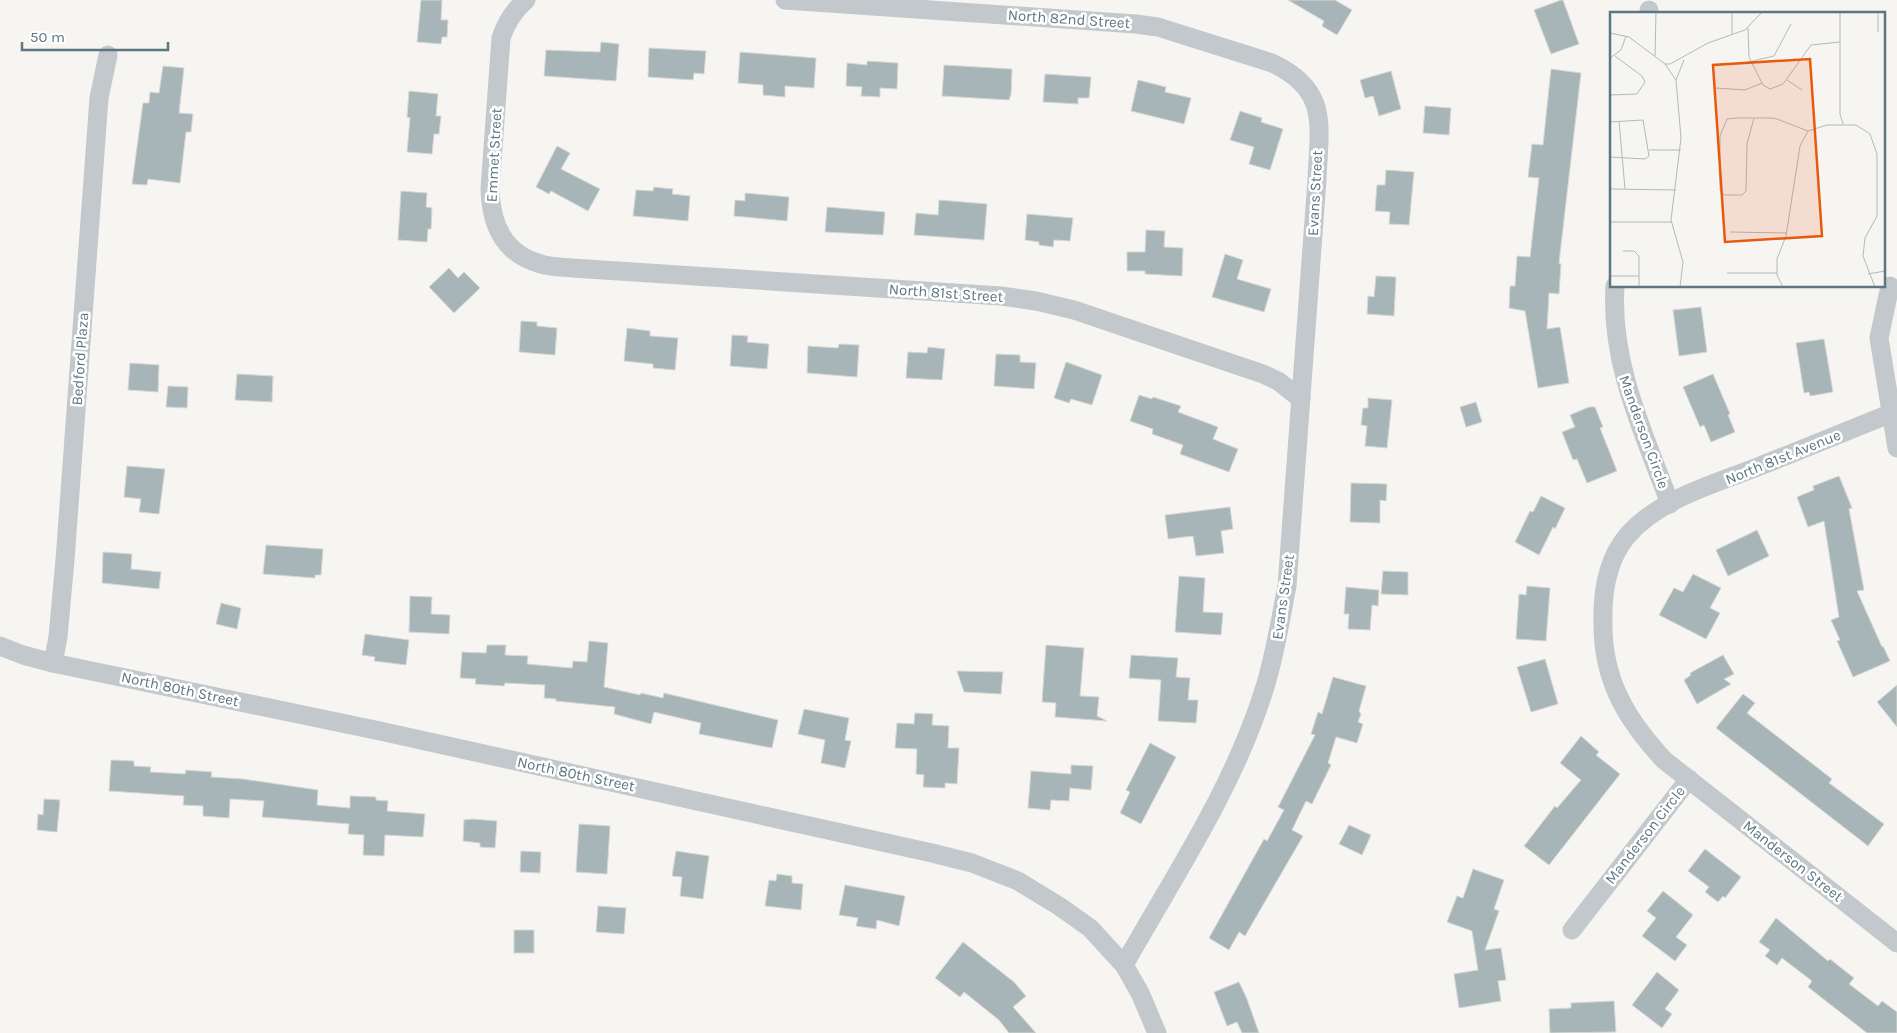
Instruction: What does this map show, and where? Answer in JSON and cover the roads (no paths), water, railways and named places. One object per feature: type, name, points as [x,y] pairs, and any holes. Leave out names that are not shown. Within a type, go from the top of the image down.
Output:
[{"type":"street","name":"Emmet Street","points":[[526,0],[515,10],[505,25],[501,38],[490,208],[495,224],[506,242],[518,254],[530,261],[543,265],[572,268]]},
{"type":"street","name":"North 82nd Street","points":[[786,0],[1130,23],[1158,28],[1272,63],[1288,70],[1308,88],[1319,118]]},
{"type":"street","name":"Bedford Plaza","points":[[53,662],[58,637],[65,560],[98,98],[108,55]]},
{"type":"street","name":"Evans Street","points":[[1124,965],[1221,795],[1246,739],[1264,691],[1278,641],[1287,586],[1317,180],[1319,118]]},
{"type":"street","name":"North 81st Street","points":[[572,268],[1001,296],[1036,301],[1074,310],[1263,374],[1278,381],[1301,399]]},
{"type":"street","points":[[1890,286],[1879,338],[1894,412],[1897,448]]},
{"type":"street","name":"Manderson Circle","points":[[1572,930],[1689,779],[1664,760],[1642,736],[1630,718],[1611,678],[1603,634],[1602,610],[1605,590],[1611,566],[1617,552],[1626,538],[1644,518],[1670,504],[1626,388],[1618,354],[1615,288]]},
{"type":"street","name":"North 81st Avenue","points":[[1670,504],[1894,412]]},
{"type":"street","name":"North 80th Street","points":[[0,646],[23,655],[53,662],[393,733],[972,863],[1018,881],[1060,906],[1090,928],[1124,965]]},
{"type":"street","name":"Manderson Street","points":[[1689,779],[1897,943]]},
{"type":"street","points":[[1124,965],[1140,993],[1157,1033]]}]
